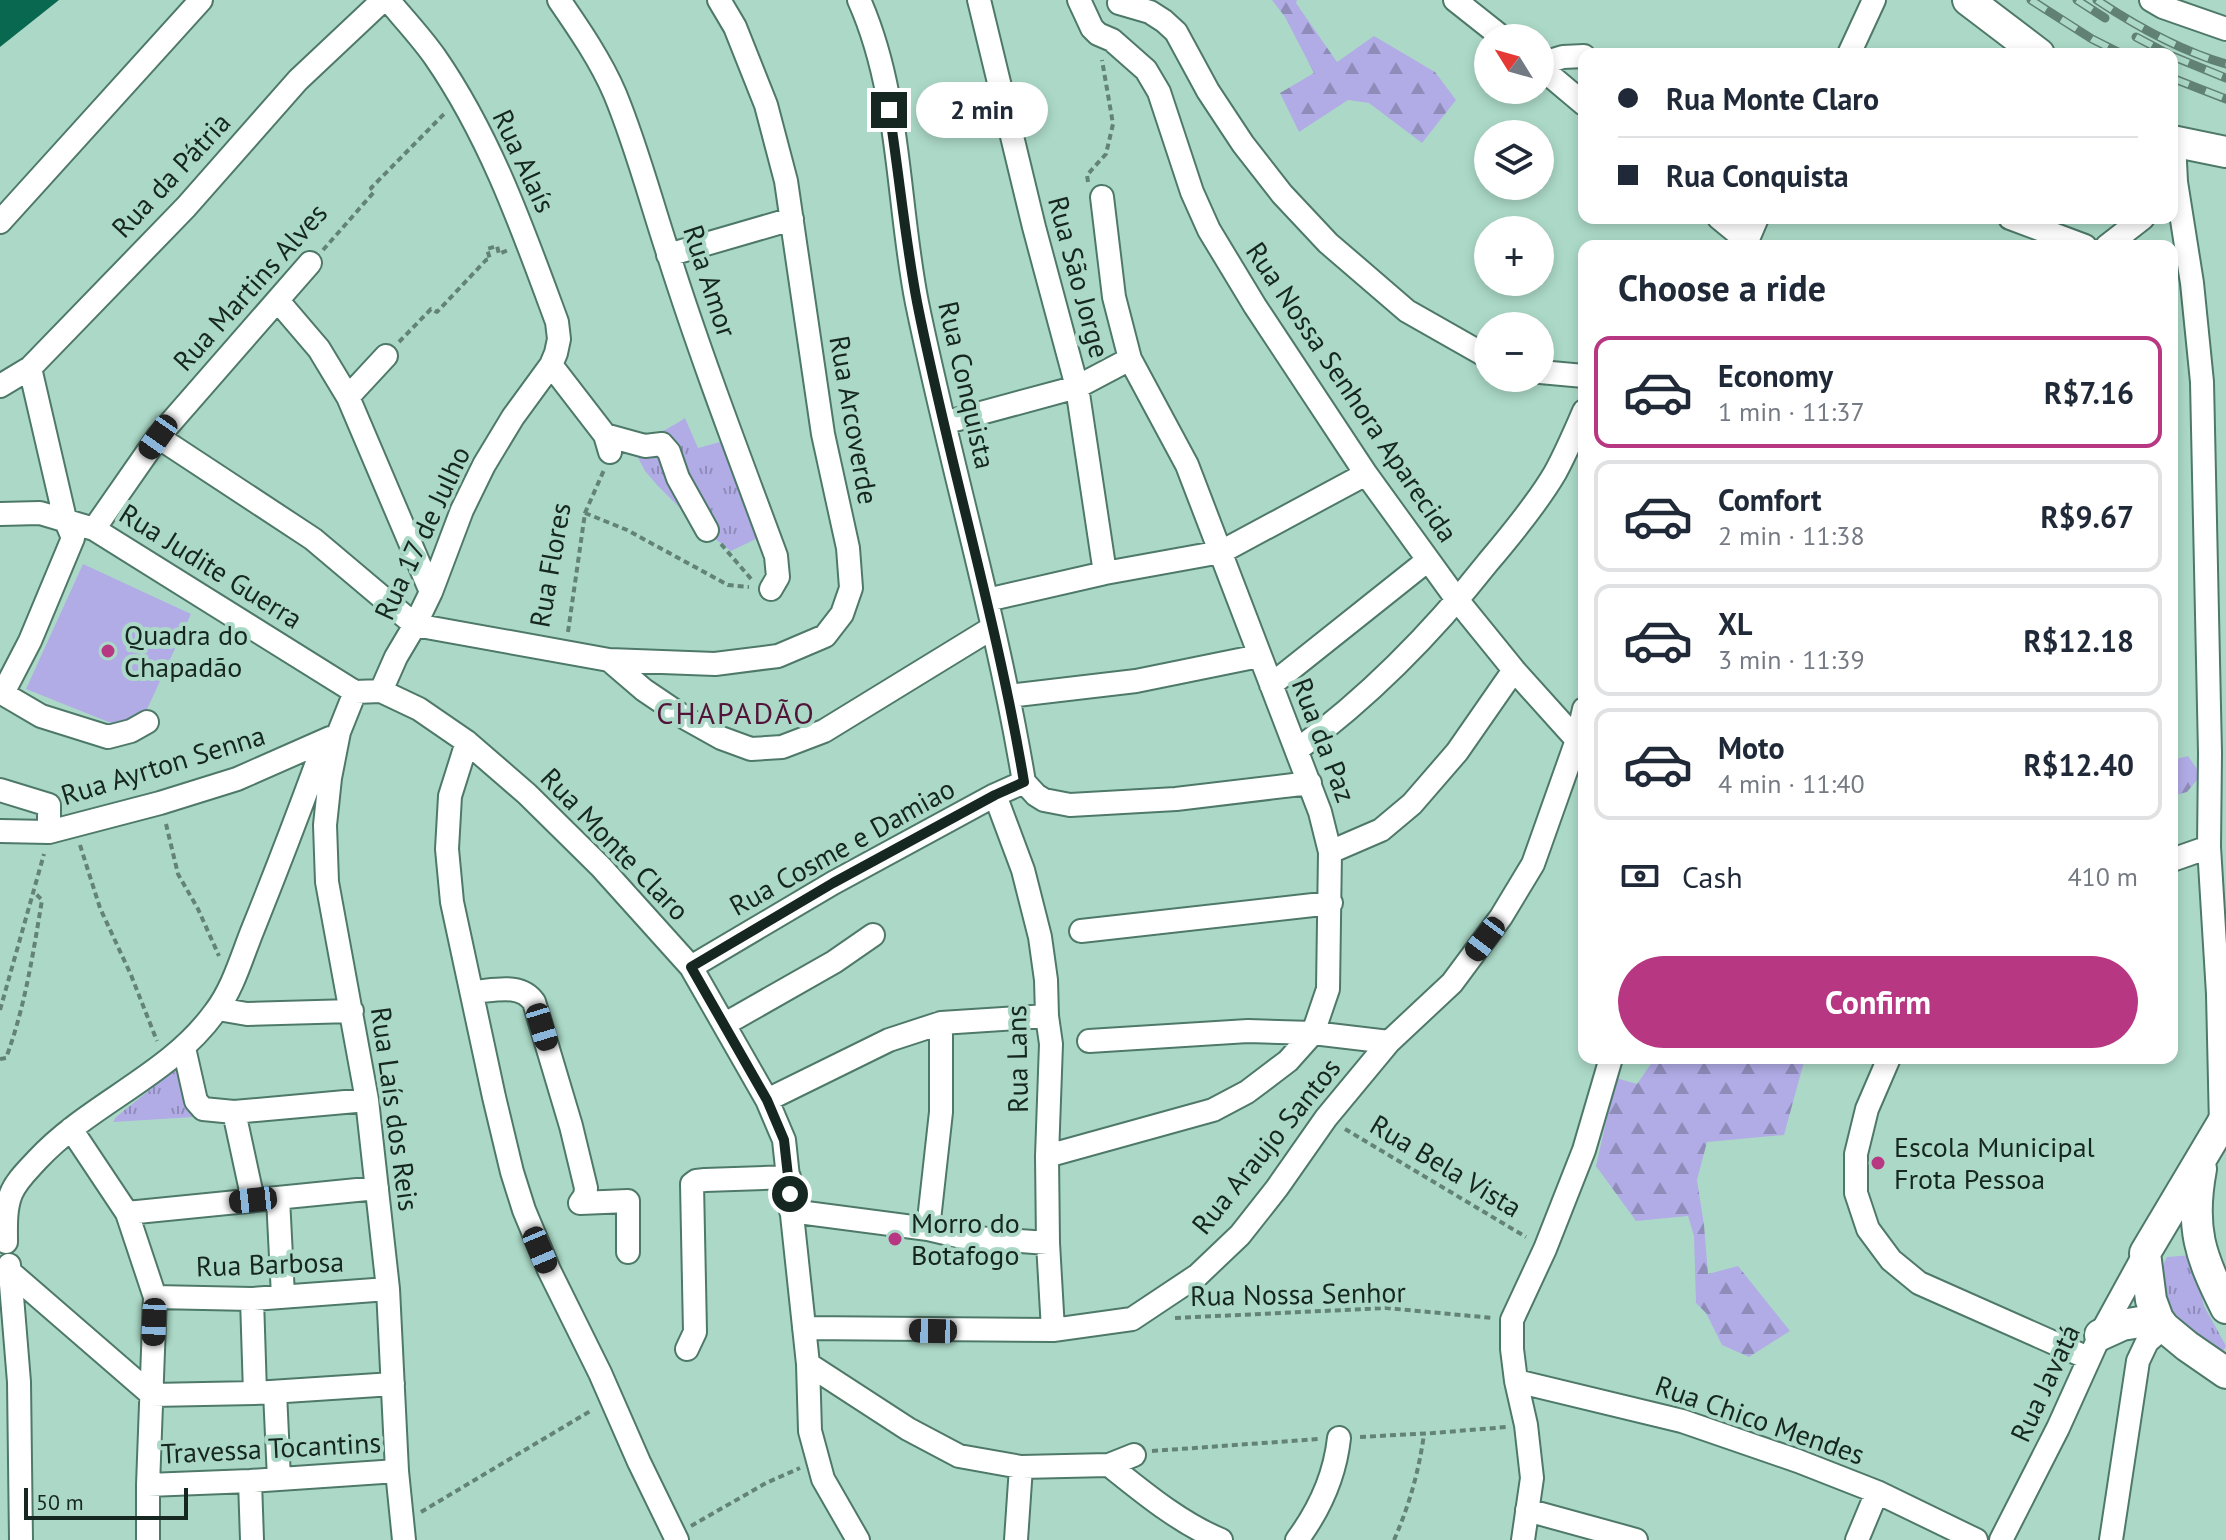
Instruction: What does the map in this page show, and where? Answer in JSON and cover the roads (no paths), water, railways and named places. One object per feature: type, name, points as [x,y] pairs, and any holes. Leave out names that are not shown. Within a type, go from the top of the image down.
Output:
[{"type":"main road","points":[[1968,0],[2031,48]]},
{"type":"main road","points":[[2178,143],[2226,152]]},
{"type":"main road","points":[[2224,1122],[2145,1253],[2151,1300],[2161,1323],[2226,1373]]},
{"type":"main road","points":[[2203,1156],[2197,1195],[2198,1240],[2226,1308]]},
{"type":"main road","points":[[2145,1253],[2162,1243],[2198,1240]]},
{"type":"main road","points":[[2094,1346],[2122,1325],[2161,1323]]},
{"type":"street","points":[[0,222],[201,0]]},
{"type":"street","name":"Rua Alaís","points":[[386,0],[433,55],[464,103],[501,176],[557,322],[559,339],[551,365]]},
{"type":"street","name":"Rua da Pátria","points":[[0,386],[30,368],[186,207],[298,80],[386,0]]},
{"type":"street","name":"Rua Amor","points":[[559,0],[614,91],[640,159],[668,255],[776,556],[778,577],[771,589]]},
{"type":"street","name":"Rua Arcoverde","points":[[415,625],[609,660],[715,664],[778,656],[825,636],[842,614],[851,588],[848,548],[823,434],[786,181],[766,105],[735,27],[719,0]]},
{"type":"street","name":"Rua Conquista","points":[[859,0],[880,59],[917,299],[1009,696],[1024,782]]},
{"type":"street","name":"Rua São Jorge","points":[[979,0],[1034,227],[1077,387],[1105,573]]},
{"type":"street","name":"Rua Nossa Senhora Aparecida","points":[[1079,0],[1092,28],[1146,70],[1159,92],[1192,192],[1209,230],[1255,306],[1366,474],[1458,601],[1578,746]]},
{"type":"street","points":[[1455,0],[1485,24]]},
{"type":"street","points":[[1852,48],[1874,0]]},
{"type":"street","points":[[2151,0],[2226,29]]},
{"type":"street","points":[[1108,38],[1119,1],[1150,12],[1164,21],[1176,32],[1208,91],[1243,144],[1282,194],[1328,243],[1407,311],[1474,349]]},
{"type":"street","points":[[1554,60],[1578,56]]},
{"type":"street","points":[[1554,77],[1578,99]]},
{"type":"street","name":"Rua da Paz","points":[[1047,1156],[1213,1110],[1247,1092],[1288,1061],[1313,1033],[1328,989],[1330,852],[1320,812],[1187,465],[1130,359],[1114,297],[1102,197]]},
{"type":"street","points":[[668,255],[792,219]]},
{"type":"street","points":[[1725,224],[1742,240]]},
{"type":"street","points":[[2026,224],[2069,240]]},
{"type":"street","points":[[2115,240],[2135,224]]},
{"type":"street","points":[[2177,224],[2182,280],[2202,382],[2210,753],[2224,1122]]},
{"type":"street","name":"Rua Martins Alves","points":[[94,529],[158,437],[310,263]]},
{"type":"street","points":[[278,301],[319,349],[348,397],[431,592]]},
{"type":"street","points":[[348,397],[386,356]]},
{"type":"street","points":[[944,423],[1077,387],[1130,359]]},
{"type":"street","points":[[551,365],[608,444],[662,444],[669,452],[678,478],[707,530]]},
{"type":"street","name":"Rua 17 de Julho","points":[[381,691],[431,592],[462,510],[484,465],[513,417],[551,365]]},
{"type":"street","points":[[30,368],[65,519],[73,538],[30,641],[2,692],[41,716],[108,737],[131,731],[147,722]]},
{"type":"street","points":[[1554,373],[1578,375]]},
{"type":"street","points":[[1297,750],[1345,713],[1397,665],[1458,601],[1554,475],[1578,424]]},
{"type":"street","points":[[158,437],[313,539],[415,625]]},
{"type":"street","points":[[987,600],[1105,573],[1221,552],[1366,474]]},
{"type":"street","name":"Rua Judite Guerra","points":[[0,514],[40,513],[94,529],[355,692]]},
{"type":"street","points":[[1271,685],[1428,560]]},
{"type":"street","points":[[609,660],[644,690],[721,738],[751,749],[782,747],[824,731],[992,628]]},
{"type":"street","points":[[1009,696],[1136,681],[1259,656]]},
{"type":"street","points":[[1330,852],[1381,830],[1412,804],[1457,752],[1514,670]]},
{"type":"street","points":[[355,692],[381,691]]},
{"type":"street","name":"Rua Monte Claro","points":[[381,691],[419,709],[467,742],[527,794],[601,867],[691,967],[725,1024],[767,1100],[784,1140],[808,1364],[810,1431],[823,1479],[858,1540]]},
{"type":"street","name":"Rua Laís dos Reis","points":[[355,692],[332,736],[325,825],[327,882],[367,1100],[388,1289],[397,1471],[404,1532]]},
{"type":"street","points":[[21,1540],[19,1382],[10,1272],[3,1238],[11,1193],[25,1172],[47,1149],[184,1048],[218,1009],[332,736]]},
{"type":"street","name":"Rua Ayrton Senna","points":[[0,831],[49,832],[160,803],[237,779],[332,736]]},
{"type":"street","points":[[467,742],[450,796],[447,849],[452,902],[512,1172],[549,1270],[676,1538]]},
{"type":"street","name":"Rua Araujo Santos","points":[[804,1328],[1053,1330],[1132,1319],[1198,1275],[1240,1235],[1326,1118],[1389,1042],[1452,983],[1501,917],[1533,864],[1578,753]]},
{"type":"street","points":[[1024,782],[1044,800],[1070,805],[1176,799],[1310,783]]},
{"type":"street","name":"Rua Cosme e Damiao","points":[[691,967],[833,883],[1024,782]]},
{"type":"street","points":[[0,790],[49,805],[49,832]]},
{"type":"street","name":"Rua Lans","points":[[995,795],[1023,870],[1040,937],[1046,980],[1051,1044],[1047,1156],[1053,1330]]},
{"type":"street","points":[[2178,857],[2214,840]]},
{"type":"street","points":[[1081,931],[1331,903]]},
{"type":"street","points":[[725,1024],[834,962],[873,935]]},
{"type":"street","points":[[472,992],[522,990],[534,1002],[586,1188],[580,1203],[628,1201],[628,1252]]},
{"type":"street","points":[[218,1009],[247,1014],[352,1011]]},
{"type":"street","points":[[767,1100],[889,1040],[941,1023],[1047,1016]]},
{"type":"street","points":[[928,1229],[941,1112],[941,1023]]},
{"type":"street","points":[[1089,1041],[1248,1031],[1313,1033],[1389,1042]]},
{"type":"street","points":[[184,1048],[198,1105],[203,1109],[234,1112],[367,1100]]},
{"type":"street","points":[[1523,1540],[1532,1478],[1526,1425],[1516,1381],[1512,1320],[1545,1249],[1584,1150],[1609,1064]]},
{"type":"street","points":[[1886,1064],[1867,1109],[1856,1154],[1856,1193],[1868,1229],[1891,1260],[1919,1283],[2094,1346]]},
{"type":"street","points":[[234,1112],[253,1200]]},
{"type":"street","points":[[71,1129],[127,1213],[155,1297],[148,1540]]},
{"type":"street","points":[[687,1349],[695,1332],[692,1184],[705,1180],[789,1177]]},
{"type":"street","points":[[127,1213],[377,1188]]},
{"type":"street","points":[[278,1198],[283,1296]]},
{"type":"street","points":[[791,1211],[928,1229],[962,1237],[1048,1243]]},
{"type":"street","name":"Rua Javatá","points":[[2001,1540],[2058,1428],[2094,1346],[2145,1253]]},
{"type":"street","points":[[10,1272],[152,1395],[393,1384]]},
{"type":"street","name":"Rua Barbosa","points":[[155,1297],[252,1299],[388,1289]]},
{"type":"street","points":[[252,1299],[279,1479]]},
{"type":"street","points":[[2111,1540],[2138,1361],[2161,1323]]},
{"type":"street","points":[[808,1364],[908,1429],[959,1456],[1021,1467],[1109,1465],[1134,1455]]},
{"type":"street","name":"Rua Chico Mendes","points":[[1516,1381],[1682,1421],[1798,1461],[1877,1492],[1976,1540]]},
{"type":"street","points":[[1297,1540],[1329,1483],[1339,1438]]},
{"type":"street","points":[[1109,1465],[1172,1513],[1221,1540]]},
{"type":"street","points":[[1016,1540],[1021,1467]]},
{"type":"street","name":"Travessa Tocantins","points":[[148,1485],[397,1471]]},
{"type":"street","points":[[250,1481],[252,1540]]},
{"type":"street","points":[[1857,1540],[1877,1492]]},
{"type":"street","points":[[1527,1510],[1636,1540]]},
{"type":"railway","points":[[2031,0],[2110,48]]},
{"type":"railway","points":[[2077,0],[2105,18]]},
{"type":"railway","points":[[2097,0],[2159,37],[2226,64]]},
{"type":"railway","points":[[2136,37],[2157,48]]},
{"type":"railway","points":[[2178,58],[2226,78]]},
{"type":"railway","points":[[2178,80],[2226,99]]},
{"type":"place","name":"Quadra do Chapadão","points":[[108,651]]},
{"type":"place","name":"Escola Municipal Frota Pessoa","points":[[1878,1163]]},
{"type":"place","name":"Morro do Botafogo","points":[[895,1239]]},
{"type":"district","name":"CHAPADÃO","points":[[736,714]]}]
